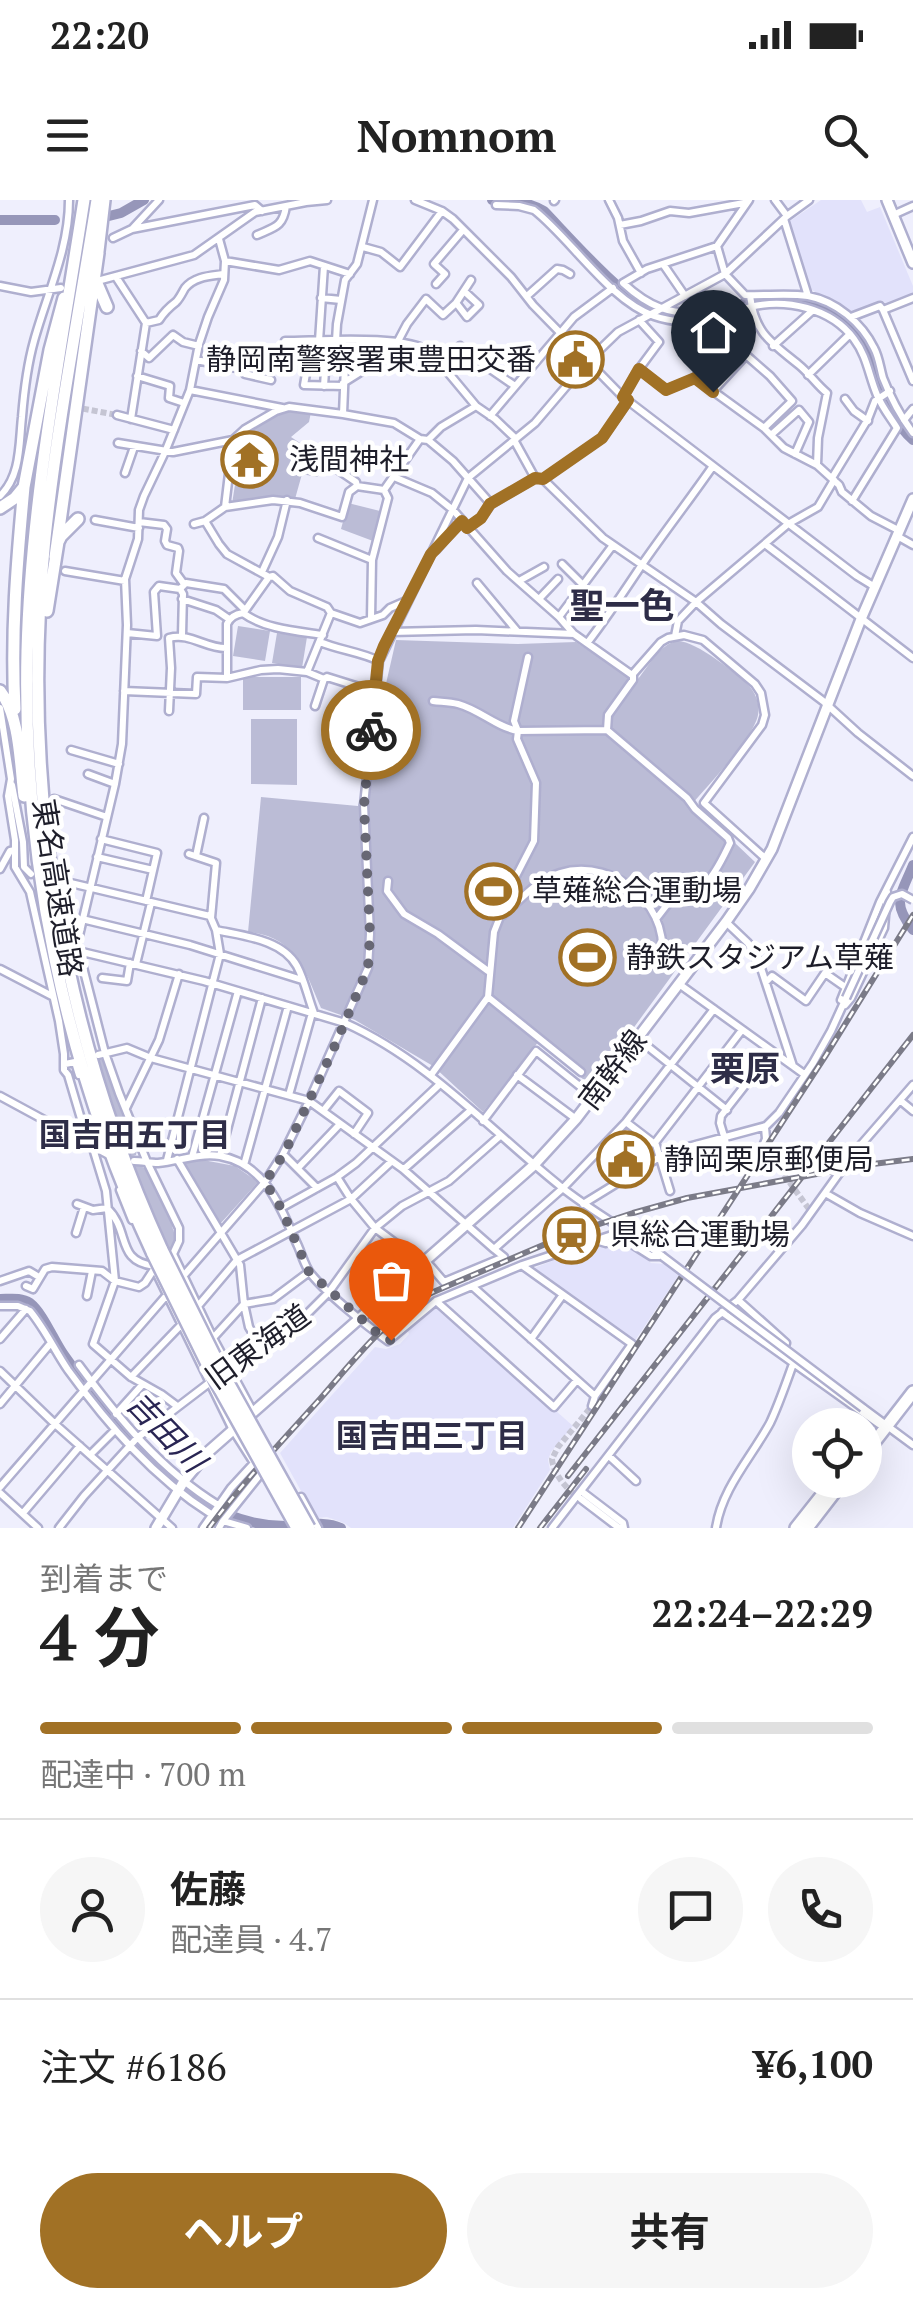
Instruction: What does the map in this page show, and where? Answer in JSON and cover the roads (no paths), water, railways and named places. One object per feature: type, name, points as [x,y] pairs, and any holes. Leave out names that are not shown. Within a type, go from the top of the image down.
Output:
[{"type":"highway","name":"東名高速道路","points":[[84,200],[40,491],[28,650],[31,794],[54,957],[73,1039],[121,1183],[308,1528]]},
{"type":"highway","name":"東名高速道路","points":[[101,200],[64,392],[45,539],[38,701],[48,850],[72,988],[91,1061],[159,1257],[217,1384],[297,1528]]},
{"type":"highway","points":[[101,200],[96,279],[107,306]]},
{"type":"highway","points":[[38,701],[54,557],[98,252]]},
{"type":"highway","points":[[18,753],[12,636],[24,487],[58,313],[74,269]]},
{"type":"highway","points":[[0,508],[24,487]]},
{"type":"highway","points":[[54,557],[60,536],[78,519]]},
{"type":"highway","points":[[0,692],[12,710],[28,832],[54,957]]},
{"type":"highway","points":[[882,1423],[913,1380]]},
{"type":"highway","points":[[882,1423],[913,1392]]},
{"type":"highway","points":[[796,1528],[820,1498]]},
{"type":"highway","points":[[807,1528],[830,1498]]},
{"type":"main road","points":[[887,200],[913,263]]},
{"type":"main road","name":"南幹線","points":[[156,1528],[208,1452],[534,1164],[576,1119],[726,922],[767,860],[861,619],[913,499]]},
{"type":"street","points":[[0,496],[15,473],[33,346],[65,239],[69,200]]},
{"type":"street","points":[[132,230],[159,200]]},
{"type":"street","points":[[102,280],[187,258],[245,217],[306,201],[328,200]]},
{"type":"street","points":[[327,341],[345,280],[357,264],[373,200]]},
{"type":"street","points":[[415,200],[442,211],[463,230],[625,399],[857,576],[876,586]]},
{"type":"street","points":[[610,200],[623,242],[642,272]]},
{"type":"street","points":[[775,200],[785,218],[808,296]]},
{"type":"street","points":[[38,1528],[0,1490],[265,1182],[284,1154],[363,983],[370,953],[364,805],[378,661],[468,478],[544,414],[618,332],[725,274],[809,200]]},
{"type":"street","points":[[620,225],[670,211],[689,213],[747,201]]},
{"type":"street","points":[[490,416],[574,318],[642,272],[717,246],[747,201]]},
{"type":"street","points":[[114,238],[132,230],[255,205],[262,211]]},
{"type":"street","points":[[496,205],[534,210],[613,288],[649,314],[702,322],[751,307],[798,306],[828,316],[850,334],[865,355],[878,398],[896,428],[852,501]]},
{"type":"street","points":[[257,235],[279,225],[286,206]]},
{"type":"street","points":[[893,215],[913,206]]},
{"type":"street","points":[[362,246],[381,252],[400,267],[442,211]]},
{"type":"street","points":[[436,284],[445,274],[434,264],[463,230]]},
{"type":"street","points":[[26,1286],[34,1289],[45,1268],[52,1267],[102,1270],[116,1281],[135,1288],[142,1286],[159,1257],[179,1241],[179,1228],[102,1054],[77,944],[119,764],[127,634],[125,580],[139,510],[190,390],[199,346],[225,273],[218,239]]},
{"type":"street","points":[[717,246],[725,274],[745,295],[808,296],[832,304],[850,317],[875,349],[890,392],[913,433]]},
{"type":"street","points":[[225,261],[279,270],[310,261],[350,274]]},
{"type":"street","points":[[662,264],[686,296]]},
{"type":"street","points":[[324,266],[324,386]]},
{"type":"street","points":[[527,296],[557,269],[570,274]]},
{"type":"street","points":[[146,323],[160,320],[194,282],[225,273]]},
{"type":"street","points":[[116,277],[146,323],[132,419]]},
{"type":"street","points":[[307,368],[304,385],[343,384],[370,366],[426,299],[443,314],[456,304],[472,280]]},
{"type":"street","points":[[623,283],[639,298],[661,308],[690,314],[704,312]]},
{"type":"street","points":[[0,286],[22,291],[62,288]]},
{"type":"street","points":[[456,304],[468,317],[479,305],[464,291]]},
{"type":"street","points":[[750,296],[759,330],[828,393],[817,464]]},
{"type":"street","points":[[321,298],[341,300]]},
{"type":"street","points":[[882,310],[913,298]]},
{"type":"street","points":[[850,317],[880,306],[913,380]]},
{"type":"street","points":[[773,346],[813,310]]},
{"type":"street","points":[[639,369],[666,390],[695,378],[704,365],[711,336],[735,313]]},
{"type":"street","points":[[467,528],[481,518],[490,504],[602,438],[639,369],[659,342],[640,320]]},
{"type":"street","points":[[808,375],[850,334]]},
{"type":"street","points":[[141,351],[149,358],[173,335],[199,346]]},
{"type":"street","points":[[285,341],[393,342],[431,352],[476,406],[507,428],[539,478],[613,545],[696,602],[913,776]]},
{"type":"street","points":[[343,414],[346,341]]},
{"type":"street","points":[[460,346],[515,386]]},
{"type":"street","points":[[713,392],[746,355],[792,401],[764,428]]},
{"type":"street","points":[[196,360],[242,368],[245,374],[272,380]]},
{"type":"street","points":[[344,364],[370,366]]},
{"type":"street","points":[[137,376],[170,386],[168,398],[184,403]]},
{"type":"street","points":[[695,378],[764,428],[784,448],[817,464],[852,501],[913,545]]},
{"type":"street","points":[[190,390],[394,423],[447,455],[490,504]]},
{"type":"street","points":[[675,636],[678,621],[696,602],[788,524],[818,507],[868,421],[875,400],[890,392]]},
{"type":"street","points":[[24,397],[35,399]]},
{"type":"street","points":[[845,399],[868,421]]},
{"type":"street","points":[[384,490],[424,439],[476,406]]},
{"type":"street","points":[[118,444],[165,452],[206,447],[233,440],[284,408]]},
{"type":"street","points":[[904,420],[913,409]]},
{"type":"street","points":[[771,436],[799,410],[810,422],[794,454]]},
{"type":"street","points":[[117,415],[174,430]]},
{"type":"street","points":[[225,508],[233,440]]},
{"type":"street","points":[[125,474],[134,448]]},
{"type":"street","points":[[330,465],[358,486]]},
{"type":"street","points":[[588,642],[712,466]]},
{"type":"street","points":[[394,477],[432,493],[453,510],[519,582],[574,634],[632,674],[633,680],[608,715],[608,730]]},
{"type":"street","points":[[194,524],[225,508],[287,500],[342,518],[349,492],[358,486],[384,490]]},
{"type":"street","points":[[371,619],[372,560],[388,498],[384,490]]},
{"type":"street","points":[[229,619],[244,611],[266,574],[287,500]]},
{"type":"street","points":[[95,520],[167,529],[167,545],[179,551],[176,573],[182,586],[182,635]]},
{"type":"street","points":[[205,521],[227,554],[274,576],[290,591],[327,606],[331,613],[360,623],[406,601]]},
{"type":"street","points":[[431,554],[462,521]]},
{"type":"street","points":[[318,538],[372,560]]},
{"type":"street","points":[[765,544],[913,658]]},
{"type":"street","points":[[559,617],[613,545]]},
{"type":"street","points":[[562,564],[583,585]]},
{"type":"street","points":[[519,582],[544,566]]},
{"type":"street","points":[[65,571],[125,580]]},
{"type":"street","points":[[539,599],[558,579]]},
{"type":"street","points":[[127,634],[157,636],[154,592],[159,586],[182,586],[189,582],[224,589],[256,622],[321,639],[339,650],[378,661]]},
{"type":"street","points":[[477,583],[518,632]]},
{"type":"street","points":[[182,599],[216,610],[229,619]]},
{"type":"street","points":[[307,672],[331,613]]},
{"type":"street","points":[[227,678],[229,619]]},
{"type":"street","points":[[391,632],[574,634]]},
{"type":"street","points":[[169,711],[171,637],[182,635],[227,648]]},
{"type":"street","points":[[632,674],[661,642],[684,635],[703,640],[755,684],[765,715],[762,725],[704,803],[767,860]]},
{"type":"street","points":[[431,1075],[488,997],[494,932],[514,878],[534,840],[536,782],[517,740],[514,720],[528,657]]},
{"type":"street","points":[[124,691],[196,694],[197,678],[227,678],[261,670],[307,672],[375,692]]},
{"type":"street","points":[[315,706],[324,679]]},
{"type":"street","points":[[433,701],[459,704],[504,729],[608,730],[687,798],[730,843],[700,890],[684,899],[649,905]]},
{"type":"street","points":[[0,708],[24,867],[31,874]]},
{"type":"street","points":[[70,750],[119,764]]},
{"type":"street","points":[[88,774],[115,784]]},
{"type":"street","points":[[0,785],[10,783]]},
{"type":"street","points":[[10,783],[8,800],[15,867],[28,886],[59,1021],[64,1070],[84,1129],[80,1138]]},
{"type":"street","points":[[54,799],[107,817]]},
{"type":"street","points":[[166,1161],[220,954],[211,918],[216,862],[193,855],[204,818]]},
{"type":"street","points":[[837,1018],[845,987],[874,916],[913,837]]},
{"type":"street","points":[[102,839],[157,853],[144,934],[127,982],[102,978]]},
{"type":"street","points":[[0,869],[15,850]]},
{"type":"street","points":[[97,857],[153,870]]},
{"type":"street","points":[[500,918],[538,883],[557,874],[576,870],[598,872],[630,886],[649,905],[662,946],[659,968]]},
{"type":"street","points":[[58,880],[211,918]]},
{"type":"street","points":[[388,881],[387,891],[404,914],[490,972]]},
{"type":"street","points":[[837,1018],[881,936],[888,886]]},
{"type":"street","points":[[583,1204],[661,1156],[765,1127],[779,1113],[824,1045],[893,897],[902,894],[913,900]]},
{"type":"street","points":[[656,920],[670,901]]},
{"type":"street","points":[[874,916],[882,912],[885,919]]},
{"type":"street","points":[[82,919],[220,954],[302,980]]},
{"type":"street","points":[[726,922],[748,944],[760,965],[793,1066]]},
{"type":"street","points":[[216,930],[275,946],[294,961],[313,1014],[290,1095]]},
{"type":"street","points":[[78,950],[179,974],[345,1023],[396,1049],[562,1188],[662,1256],[863,1408]]},
{"type":"street","points":[[0,969],[52,996]]},
{"type":"street","points":[[766,982],[772,976],[806,1002],[825,972],[845,987]]},
{"type":"street","points":[[125,1110],[159,1040],[179,974]]},
{"type":"street","points":[[678,983],[804,1074]]},
{"type":"street","points":[[192,1157],[238,991]]},
{"type":"street","points":[[488,997],[580,1072]]},
{"type":"street","points":[[220,1156],[262,998]]},
{"type":"street","points":[[244,1166],[288,1006]]},
{"type":"street","points":[[494,1249],[562,1188],[626,1122],[714,1009]]},
{"type":"street","points":[[654,1144],[742,1030]]},
{"type":"street","points":[[637,1038],[728,1110]]},
{"type":"street","points":[[102,1054],[127,1048],[150,1058],[309,1101],[403,1169],[504,1257],[444,1282],[424,1262],[375,1228],[337,1177]]},
{"type":"street","points":[[483,1121],[536,1051],[592,1096]]},
{"type":"street","points":[[732,1164],[720,1119],[772,1052]]},
{"type":"street","points":[[65,1064],[75,1062],[123,1200],[159,1257],[166,1296],[233,1430],[254,1463],[203,1528]]},
{"type":"street","points":[[517,1075],[576,1119]]},
{"type":"street","points":[[281,1208],[337,1177],[440,1084]]},
{"type":"street","points":[[552,1528],[715,1318],[738,1300],[790,1239],[853,1154],[913,1085]]},
{"type":"street","points":[[322,1111],[338,1091],[368,1114],[354,1134]]},
{"type":"street","points":[[1,1099],[106,1154]]},
{"type":"street","points":[[901,1101],[913,1111]]},
{"type":"street","points":[[403,1169],[471,1110]]},
{"type":"street","points":[[626,1122],[654,1144],[670,1192]]},
{"type":"street","points":[[298,1168],[340,1124]]},
{"type":"street","points":[[762,1146],[766,1140],[765,1127]]},
{"type":"street","name":"旧東海道","points":[[59,1528],[137,1438],[306,1315],[375,1228],[402,1206],[449,1181],[500,1136]]},
{"type":"street","points":[[92,1145],[106,1191],[116,1281],[93,1344],[131,1378],[177,1406]]},
{"type":"street","points":[[284,1154],[318,1188]]},
{"type":"street","points":[[134,1161],[220,1156],[244,1166],[265,1182],[281,1208],[309,1272],[385,1340],[391,1340],[436,1301],[522,1265],[625,1231]]},
{"type":"street","points":[[177,1160],[238,1260],[249,1327],[262,1349]]},
{"type":"street","points":[[198,1306],[238,1260],[351,1199],[392,1161]]},
{"type":"street","points":[[825,1193],[913,1236]]},
{"type":"street","points":[[76,1233],[80,1205],[93,1210],[108,1208]]},
{"type":"street","points":[[108,1208],[117,1217],[130,1258],[141,1264],[172,1254],[253,1412]]},
{"type":"street","points":[[790,1239],[788,1236],[809,1209]]},
{"type":"street","points":[[596,1240],[606,1243],[624,1239],[650,1256],[662,1256]]},
{"type":"street","points":[[522,1265],[632,1344],[592,1406]]},
{"type":"street","points":[[87,1296],[92,1270]]},
{"type":"street","points":[[0,1281],[29,1271],[39,1277]]},
{"type":"street","points":[[213,1338],[244,1304],[273,1299],[309,1272]]},
{"type":"street","points":[[472,1286],[595,1396]]},
{"type":"street","points":[[531,1339],[562,1296]]},
{"type":"street","points":[[738,1300],[786,1343],[782,1356]]},
{"type":"street","points":[[436,1301],[554,1406],[578,1380]]},
{"type":"street","points":[[0,1306],[26,1308],[35,1316],[83,1391],[130,1446],[182,1486],[218,1505]]},
{"type":"street","points":[[0,1339],[26,1308]]},
{"type":"street","points":[[722,1312],[859,1408]]},
{"type":"street","points":[[131,1378],[180,1326]]},
{"type":"street","points":[[0,1404],[50,1344]]},
{"type":"street","points":[[716,1528],[726,1494],[770,1422],[793,1364]]},
{"type":"street","points":[[79,1366],[137,1438],[211,1514]]},
{"type":"street","points":[[0,1371],[172,1528]]},
{"type":"street","points":[[116,1414],[142,1385]]},
{"type":"street","points":[[882,1423],[913,1445]]},
{"type":"street","points":[[90,1455],[115,1430]]},
{"type":"street","points":[[23,1513],[80,1446]]},
{"type":"street","points":[[609,1456],[636,1481]]},
{"type":"street","points":[[247,1528],[221,1524],[259,1476]]},
{"type":"street","points":[[581,1495],[623,1523],[622,1528]]},
{"type":"street","points":[[300,1497],[318,1528]]},
{"type":"waterway","points":[[109,216],[144,200]]},
{"type":"waterway","points":[[492,200],[525,203],[544,211],[613,282],[657,313],[698,317],[775,299],[800,300],[835,312],[867,347],[888,405],[913,440]]},
{"type":"waterway","points":[[0,220],[55,220]]},
{"type":"waterway","points":[[913,865],[900,898],[902,912],[913,930]]},
{"type":"waterway","name":"吉田川","points":[[0,1299],[23,1300],[35,1308],[73,1368],[114,1420],[162,1471],[193,1496],[247,1521],[288,1526],[328,1524],[341,1528]]},
{"type":"tunnel","points":[[74,407],[117,415]]},
{"type":"tunnel","points":[[763,1146],[809,1209]]},
{"type":"tunnel","points":[[581,1499],[562,1482],[552,1459],[592,1406]]},
{"type":"railway","points":[[518,1528],[913,915]]},
{"type":"railway","points":[[568,1476],[913,1035]]},
{"type":"railway","points":[[209,1528],[371,1341],[431,1293],[569,1234],[633,1213],[687,1198],[913,1159]]},
{"type":"railway","points":[[540,1528],[586,1469]]},
{"type":"place","name":"静岡南警察署東豊田交番","points":[[575,360]]},
{"type":"place","name":"浅間神社","points":[[250,460]]},
{"type":"place","name":"草薙総合運動場","points":[[493,891]]},
{"type":"place","name":"静鉄スタジアム草薙","points":[[587,958]]},
{"type":"place","name":"静岡栗原郵便局","points":[[625,1160]]},
{"type":"place","name":"県総合運動場","points":[[571,1235]]},
{"type":"district","name":"聖一色","points":[[622,606]]},
{"type":"district","name":"栗原","points":[[745,1069]]},
{"type":"district","name":"国吉田五丁目","points":[[135,1135]]},
{"type":"district","name":"国吉田三丁目","points":[[432,1436]]}]
